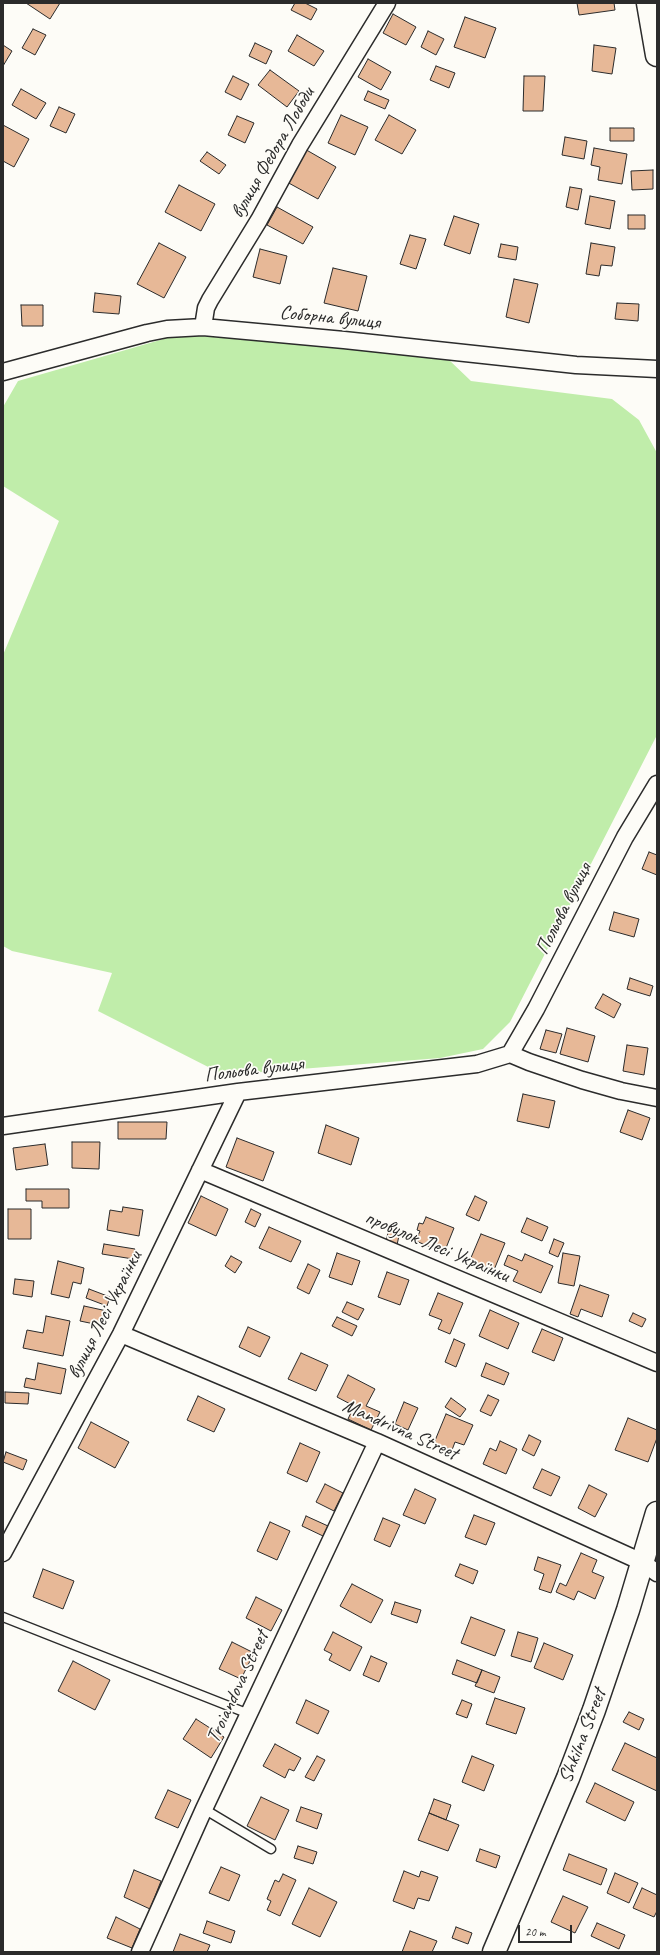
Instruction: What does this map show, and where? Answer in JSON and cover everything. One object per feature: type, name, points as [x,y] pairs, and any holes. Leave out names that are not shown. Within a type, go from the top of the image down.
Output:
[{"type":"main road","points":[[648,3],[657,55]]},
{"type":"main road","name":"Shkilna Street","points":[[494,1952],[568,1778],[652,1562],[657,1514]]},
{"type":"street","name":"вулиця Федора Лободи","points":[[203,327],[206,308],[210,300],[259,220],[300,145],[387,3]]},
{"type":"street","name":"Соборна вулиця","points":[[3,372],[147,333],[166,329],[203,327],[336,339],[568,364],[657,369]]},
{"type":"street","name":"Польова вулиця","points":[[3,1126],[238,1092],[477,1064],[510,1054],[536,1008],[625,837],[657,784]]},
{"type":"street","points":[[510,1054],[536,1065],[588,1082],[621,1091],[657,1098]]},
{"type":"street","name":"вулиця Лесі Українки","points":[[3,1553],[122,1334],[238,1092]]},
{"type":"street","name":"провулок Лесі Українки","points":[[200,1170],[657,1363]]},
{"type":"street","name":"Mandrivna Street","points":[[122,1334],[377,1442],[652,1562]]},
{"type":"street","name":"Troiandova Street","points":[[140,1952],[204,1809],[377,1442]]},
{"type":"lane","points":[[3,1617],[249,1714]]},
{"type":"lane","points":[[204,1809],[271,1849]]},
{"type":"green space","points":[[181,334],[447,358],[471,381],[612,399],[639,420],[657,453],[657,735],[510,1022],[483,1049],[440,1058],[224,1075],[98,1011],[112,973],[12,951],[3,946],[3,655],[59,521],[3,486],[3,407],[18,381]]},
{"type":"building","points":[[26,3],[60,3],[50,19]]},
{"type":"building","points":[[295,3],[305,3],[317,9],[311,20],[291,10]]},
{"type":"building","points":[[577,3],[614,3],[615,10],[579,15]]},
{"type":"building","points":[[393,14],[416,27],[406,45],[383,33]]},
{"type":"building","points":[[465,17],[496,28],[485,58],[454,47]]},
{"type":"building","points":[[33,29],[46,35],[35,55],[22,48]]},
{"type":"building","points":[[428,31],[444,39],[436,55],[421,47]]},
{"type":"building","points":[[297,35],[324,51],[314,66],[288,51]]},
{"type":"building","points":[[255,43],[272,51],[266,64],[249,56]]},
{"type":"building","points":[[3,45],[12,51],[3,66]]},
{"type":"building","points":[[594,45],[616,48],[612,74],[592,71]]},
{"type":"building","points":[[368,59],[391,72],[381,90],[358,77]]},
{"type":"building","points":[[436,66],[455,73],[449,88],[430,80]]},
{"type":"building","points":[[270,70],[299,91],[287,107],[258,85]]},
{"type":"building","points":[[233,76],[249,84],[241,100],[225,92]]},
{"type":"building","points":[[524,76],[545,76],[543,111],[523,111]]},
{"type":"building","points":[[21,89],[46,103],[36,119],[12,105]]},
{"type":"building","points":[[368,91],[389,100],[385,109],[364,100]]},
{"type":"building","points":[[59,107],[75,114],[66,133],[50,126]]},
{"type":"building","points":[[341,115],[368,127],[355,155],[328,143]]},
{"type":"building","points":[[389,115],[416,130],[402,154],[375,140]]},
{"type":"building","points":[[237,116],[254,123],[245,143],[228,135]]},
{"type":"building","points":[[3,125],[29,139],[14,167],[3,161]]},
{"type":"building","points":[[610,128],[634,128],[634,141],[610,141]]},
{"type":"building","points":[[565,137],[587,141],[584,159],[562,155]]},
{"type":"building","points":[[303,148],[336,167],[318,199],[285,181]]},
{"type":"building","points":[[594,148],[627,154],[622,184],[598,180],[600,167],[591,165]]},
{"type":"building","points":[[207,152],[226,165],[219,174],[200,161]]},
{"type":"building","points":[[653,170],[653,189],[632,190],[631,171]]},
{"type":"building","points":[[179,185],[215,204],[201,231],[165,212]]},
{"type":"building","points":[[570,187],[582,189],[578,210],[566,207]]},
{"type":"building","points":[[590,196],[615,201],[610,229],[585,224]]},
{"type":"building","points":[[277,207],[313,227],[303,244],[267,225]]},
{"type":"building","points":[[628,215],[645,215],[645,229],[628,229]]},
{"type":"building","points":[[454,216],[479,224],[470,254],[444,245]]},
{"type":"building","points":[[410,235],[426,239],[416,269],[400,264]]},
{"type":"building","points":[[159,243],[186,257],[164,298],[137,284]]},
{"type":"building","points":[[591,243],[615,247],[612,266],[601,265],[599,276],[586,274]]},
{"type":"building","points":[[501,244],[518,247],[516,260],[498,257]]},
{"type":"building","points":[[260,249],[287,256],[280,284],[253,277]]},
{"type":"building","points":[[333,268],[367,276],[358,311],[324,303]]},
{"type":"building","points":[[514,279],[538,284],[529,323],[506,317]]},
{"type":"building","points":[[95,293],[121,296],[119,314],[93,312]]},
{"type":"building","points":[[617,303],[639,304],[638,321],[615,319]]},
{"type":"building","points":[[21,305],[43,305],[43,326],[22,326]]},
{"type":"building","points":[[649,852],[657,855],[657,875],[642,869]]},
{"type":"building","points":[[614,912],[639,919],[634,937],[609,930]]},
{"type":"building","points":[[630,978],[653,986],[650,996],[627,989]]},
{"type":"building","points":[[603,994],[621,1004],[614,1018],[595,1008]]},
{"type":"building","points":[[567,1028],[595,1036],[588,1062],[560,1054]]},
{"type":"building","points":[[546,1030],[562,1034],[556,1053],[540,1049]]},
{"type":"building","points":[[627,1045],[648,1048],[644,1075],[623,1071]]},
{"type":"building","points":[[523,1094],[555,1101],[549,1128],[517,1121]]},
{"type":"building","points":[[628,1110],[650,1118],[642,1140],[620,1132]]},
{"type":"building","points":[[118,1122],[167,1122],[166,1139],[118,1139]]},
{"type":"building","points":[[326,1125],[359,1138],[351,1165],[318,1153]]},
{"type":"building","points":[[237,1138],[274,1152],[263,1181],[226,1167]]},
{"type":"building","points":[[72,1142],[100,1142],[99,1169],[72,1168]]},
{"type":"building","points":[[45,1144],[48,1165],[16,1170],[13,1148]]},
{"type":"building","points":[[26,1189],[69,1189],[69,1208],[42,1208],[42,1201],[26,1201]]},
{"type":"building","points":[[201,1196],[228,1209],[216,1236],[188,1223]]},
{"type":"building","points":[[475,1196],[487,1202],[479,1221],[466,1215]]},
{"type":"building","points":[[123,1207],[143,1210],[139,1236],[107,1230],[110,1210],[122,1212]]},
{"type":"building","points":[[8,1209],[31,1209],[31,1239],[8,1239]]},
{"type":"building","points":[[251,1209],[261,1214],[255,1227],[245,1222]]},
{"type":"building","points":[[426,1217],[454,1228],[444,1253],[416,1241],[420,1231],[417,1230],[419,1223],[423,1224]]},
{"type":"building","points":[[527,1218],[548,1227],[542,1241],[521,1232]]},
{"type":"building","points":[[269,1227],[301,1241],[291,1262],[259,1248]]},
{"type":"building","points":[[389,1228],[400,1231],[397,1245],[386,1242]]},
{"type":"building","points":[[481,1234],[505,1243],[494,1270],[470,1260]]},
{"type":"building","points":[[554,1239],[564,1243],[558,1257],[549,1253]]},
{"type":"building","points":[[104,1244],[135,1249],[133,1259],[102,1254]]},
{"type":"building","points":[[337,1253],[360,1261],[352,1285],[329,1277]]},
{"type":"building","points":[[563,1253],[580,1256],[574,1286],[558,1283]]},
{"type":"building","points":[[525,1254],[553,1266],[541,1293],[513,1281],[518,1271],[504,1265],[508,1255],[522,1261]]},
{"type":"building","points":[[231,1256],[242,1262],[235,1273],[225,1266]]},
{"type":"building","points":[[58,1261],[84,1268],[81,1284],[73,1282],[69,1298],[51,1294]]},
{"type":"building","points":[[308,1264],[320,1270],[309,1294],[297,1288]]},
{"type":"building","points":[[387,1272],[409,1280],[400,1305],[378,1297]]},
{"type":"building","points":[[15,1279],[34,1281],[32,1297],[13,1294]]},
{"type":"building","points":[[580,1285],[609,1295],[602,1317],[581,1309],[578,1317],[570,1314]]},
{"type":"building","points":[[89,1289],[110,1297],[107,1306],[86,1298]]},
{"type":"building","points":[[438,1293],[463,1303],[450,1334],[438,1329],[442,1320],[429,1315]]},
{"type":"building","points":[[347,1302],[364,1309],[358,1320],[342,1312]]},
{"type":"building","points":[[84,1306],[107,1311],[104,1326],[80,1321]]},
{"type":"building","points":[[490,1310],[519,1323],[508,1349],[479,1336]]},
{"type":"building","points":[[633,1313],[646,1319],[642,1327],[629,1321]]},
{"type":"building","points":[[46,1316],[70,1321],[63,1356],[23,1348],[27,1330],[43,1333]]},
{"type":"building","points":[[337,1317],[357,1326],[352,1336],[332,1326]]},
{"type":"building","points":[[248,1327],[270,1337],[260,1357],[239,1347]]},
{"type":"building","points":[[542,1329],[563,1338],[554,1361],[532,1352]]},
{"type":"building","points":[[454,1339],[465,1344],[456,1367],[445,1362]]},
{"type":"building","points":[[301,1353],[328,1365],[316,1391],[288,1379]]},
{"type":"building","points":[[38,1363],[66,1369],[61,1394],[24,1387],[26,1378],[35,1380]]},
{"type":"building","points":[[486,1363],[509,1373],[504,1385],[481,1376]]},
{"type":"building","points":[[348,1375],[375,1389],[366,1406],[380,1412],[371,1430],[348,1419],[354,1406],[337,1397]]},
{"type":"building","points":[[5,1392],[29,1393],[28,1404],[5,1403]]},
{"type":"building","points":[[488,1395],[499,1400],[491,1416],[480,1411]]},
{"type":"building","points":[[198,1396],[225,1409],[214,1432],[187,1420]]},
{"type":"building","points":[[451,1398],[466,1409],[460,1417],[445,1407]]},
{"type":"building","points":[[404,1402],[418,1408],[408,1430],[395,1424]]},
{"type":"building","points":[[446,1414],[473,1425],[464,1445],[455,1442],[452,1450],[434,1443]]},
{"type":"building","points":[[628,1418],[657,1430],[657,1438],[648,1462],[615,1450]]},
{"type":"building","points":[[91,1422],[129,1442],[115,1468],[78,1448]]},
{"type":"building","points":[[529,1435],[541,1441],[534,1456],[522,1450]]},
{"type":"building","points":[[500,1441],[517,1449],[506,1474],[483,1464],[490,1448],[496,1451]]},
{"type":"building","points":[[300,1443],[320,1452],[307,1482],[287,1473]]},
{"type":"building","points":[[6,1452],[27,1460],[23,1470],[3,1462]]},
{"type":"building","points":[[542,1469],[560,1477],[551,1496],[533,1488]]},
{"type":"building","points":[[325,1484],[343,1493],[334,1511],[316,1502]]},
{"type":"building","points":[[589,1485],[607,1494],[595,1517],[578,1508]]},
{"type":"building","points":[[415,1489],[436,1499],[425,1524],[403,1515]]},
{"type":"building","points":[[474,1515],[495,1523],[486,1545],[465,1537]]},
{"type":"building","points":[[306,1516],[328,1526],[323,1536],[302,1526]]},
{"type":"building","points":[[383,1518],[400,1525],[390,1547],[374,1540]]},
{"type":"building","points":[[270,1522],[290,1531],[277,1560],[257,1551]]},
{"type":"building","points":[[581,1553],[597,1560],[592,1572],[604,1577],[595,1599],[578,1591],[574,1600],[556,1592],[560,1583],[566,1586]]},
{"type":"building","points":[[538,1557],[561,1565],[551,1593],[539,1589],[544,1574],[534,1570]]},
{"type":"building","points":[[460,1564],[478,1571],[473,1584],[455,1576]]},
{"type":"building","points":[[43,1569],[74,1581],[63,1609],[33,1597]]},
{"type":"building","points":[[352,1584],[383,1600],[371,1623],[340,1606]]},
{"type":"building","points":[[256,1597],[282,1610],[271,1631],[246,1618]]},
{"type":"building","points":[[395,1602],[421,1610],[417,1623],[391,1614]]},
{"type":"building","points":[[471,1617],[505,1630],[495,1656],[461,1643]]},
{"type":"building","points":[[333,1632],[362,1647],[350,1671],[329,1660],[332,1654],[324,1650]]},
{"type":"building","points":[[518,1632],[538,1638],[531,1662],[511,1656]]},
{"type":"building","points":[[232,1642],[254,1653],[241,1679],[219,1669]]},
{"type":"building","points":[[544,1643],[573,1655],[563,1680],[534,1668]]},
{"type":"building","points":[[371,1656],[387,1663],[379,1682],[363,1675]]},
{"type":"building","points":[[457,1660],[482,1670],[477,1683],[452,1674]]},
{"type":"building","points":[[73,1661],[110,1680],[95,1710],[58,1691]]},
{"type":"building","points":[[482,1670],[500,1677],[494,1693],[475,1686]]},
{"type":"building","points":[[495,1698],[525,1708],[516,1734],[486,1724]]},
{"type":"building","points":[[306,1700],[329,1711],[318,1734],[296,1723]]},
{"type":"building","points":[[462,1700],[472,1704],[467,1718],[456,1714]]},
{"type":"building","points":[[629,1712],[644,1719],[639,1730],[623,1722]]},
{"type":"building","points":[[196,1719],[224,1737],[211,1758],[183,1739]]},
{"type":"building","points":[[625,1743],[657,1758],[657,1791],[612,1770]]},
{"type":"building","points":[[275,1744],[301,1758],[294,1771],[289,1769],[285,1778],[263,1766]]},
{"type":"building","points":[[317,1756],[325,1760],[314,1781],[305,1777]]},
{"type":"building","points":[[472,1756],[494,1765],[484,1791],[462,1782]]},
{"type":"building","points":[[595,1783],[634,1802],[625,1821],[586,1802]]},
{"type":"building","points":[[168,1790],[191,1800],[178,1828],[155,1818]]},
{"type":"building","points":[[261,1797],[289,1810],[275,1840],[247,1826]]},
{"type":"building","points":[[434,1799],[451,1805],[446,1820],[429,1813]]},
{"type":"building","points":[[301,1807],[322,1814],[317,1829],[296,1821]]},
{"type":"building","points":[[429,1813],[459,1825],[448,1851],[418,1840]]},
{"type":"building","points":[[298,1846],[317,1852],[313,1864],[294,1858]]},
{"type":"building","points":[[480,1849],[500,1856],[496,1868],[476,1861]]},
{"type":"building","points":[[569,1854],[607,1869],[601,1885],[563,1870]]},
{"type":"building","points":[[221,1867],[240,1875],[229,1901],[209,1893]]},
{"type":"building","points":[[134,1870],[161,1881],[150,1909],[124,1897]]},
{"type":"building","points":[[404,1871],[419,1877],[421,1871],[438,1877],[429,1901],[418,1898],[414,1909],[393,1901]]},
{"type":"building","points":[[615,1873],[638,1883],[629,1903],[607,1893]]},
{"type":"building","points":[[283,1874],[296,1880],[280,1916],[267,1910],[271,1901],[267,1899],[275,1880],[279,1882]]},
{"type":"building","points":[[309,1888],[337,1902],[320,1937],[292,1924]]},
{"type":"building","points":[[642,1888],[657,1895],[657,1911],[654,1917],[633,1908]]},
{"type":"building","points":[[563,1896],[588,1907],[575,1933],[551,1922]]},
{"type":"building","points":[[116,1917],[140,1929],[132,1948],[107,1938]]},
{"type":"building","points":[[207,1921],[235,1931],[231,1943],[203,1933]]},
{"type":"building","points":[[597,1923],[625,1935],[619,1949],[591,1936]]},
{"type":"building","points":[[456,1927],[472,1933],[468,1944],[452,1938]]},
{"type":"building","points":[[410,1931],[437,1941],[432,1952],[402,1952]]},
{"type":"building","points":[[180,1934],[210,1945],[207,1952],[173,1952]]}]
